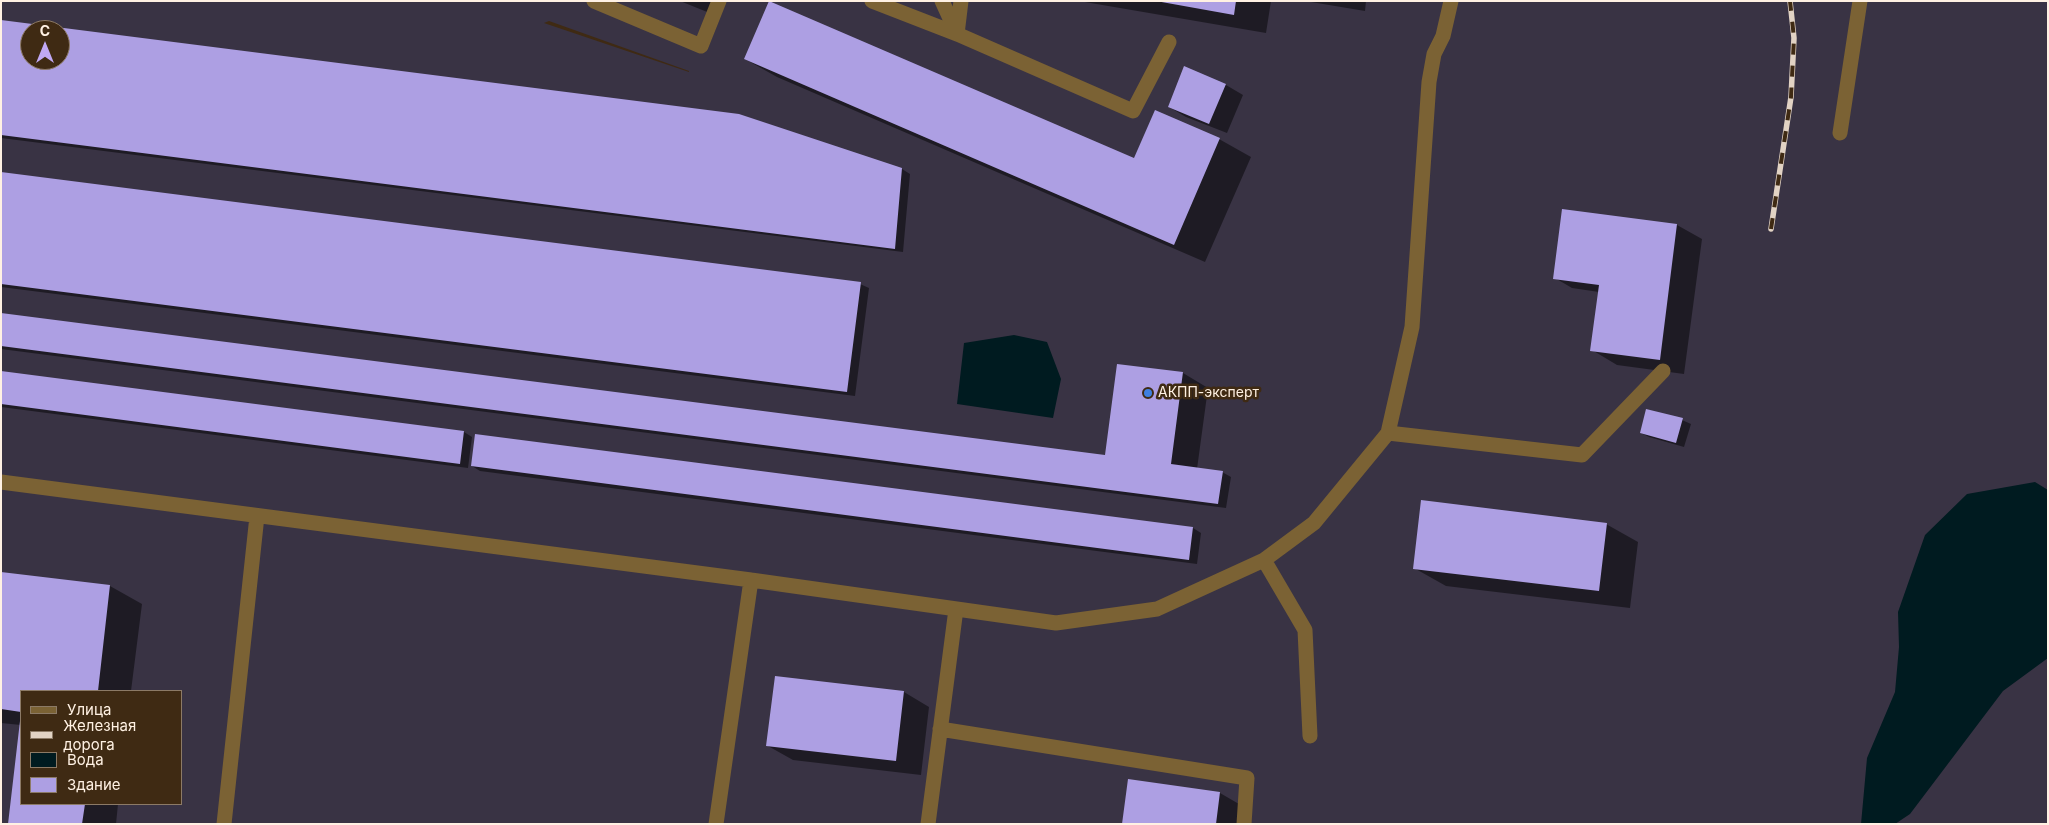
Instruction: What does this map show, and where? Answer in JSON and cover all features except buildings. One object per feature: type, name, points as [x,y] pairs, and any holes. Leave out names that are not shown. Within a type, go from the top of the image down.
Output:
[{"type":"street","points":[[594,1],[701,46],[719,1]]},
{"type":"street","points":[[872,1],[958,34],[1133,111],[1169,42]]},
{"type":"street","points":[[942,1],[958,34]]},
{"type":"street","points":[[958,34],[961,1]]},
{"type":"street","points":[[1,482],[751,580],[1056,623],[1157,609],[1264,560],[1314,523],[1388,433],[1412,327],[1429,82],[1434,54],[1443,36],[1451,1]]},
{"type":"street","points":[[1840,133],[1860,1]]},
{"type":"street","points":[[1388,433],[1582,455],[1663,371]]},
{"type":"street","points":[[224,824],[257,516]]},
{"type":"street","points":[[1264,560],[1305,630],[1310,736]]},
{"type":"street","points":[[716,824],[751,580]]},
{"type":"street","points":[[928,824],[956,609]]},
{"type":"street","points":[[940,729],[1247,778],[1244,824]]},
{"type":"shaded area","points":[[1,1],[2048,1],[2048,824],[1,824]],"holes":[[[549,21],[689,72],[544,23]]]},
{"type":"water","points":[[1014,335],[1047,342],[1061,379],[1053,418],[957,404],[964,343]]},
{"type":"water","points":[[2035,482],[2048,490],[2048,658],[2003,691],[1910,814],[1895,824],[1861,824],[1867,758],[1895,692],[1899,647],[1898,612],[1925,535],[1967,494]]},
{"type":"railway","points":[[1771,229],[1791,97],[1794,38],[1790,1]]},
{"type":"place","name":"АКПП-эксперт","points":[[1148,393]]}]
